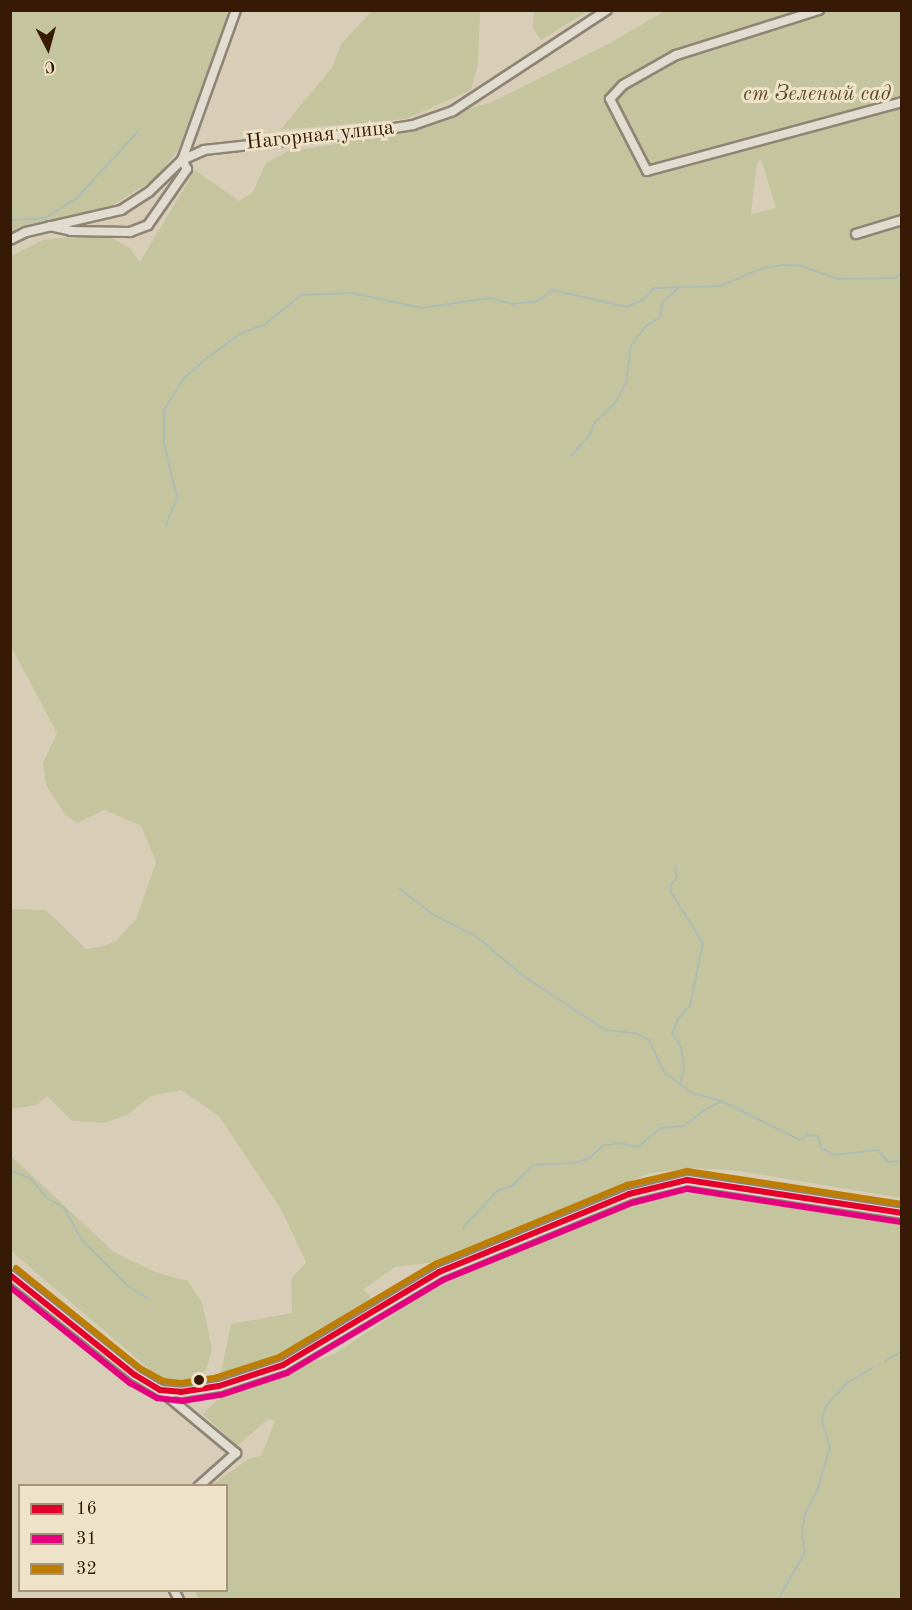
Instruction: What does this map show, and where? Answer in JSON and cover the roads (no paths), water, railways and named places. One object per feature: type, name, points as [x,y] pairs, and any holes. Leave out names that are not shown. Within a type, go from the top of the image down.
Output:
[{"type":"street","points":[[10,240],[50,226],[121,210],[149,192],[182,160],[236,10]]},
{"type":"street","name":"Нагорная улица","points":[[182,160],[204,150],[369,132],[413,125],[443,115],[494,87],[607,10]]},
{"type":"street","points":[[819,10],[676,55],[623,85],[610,99],[647,171],[902,102]]},
{"type":"street","points":[[50,226],[71,231],[130,232],[148,225],[187,169],[182,160]]},
{"type":"street","points":[[856,234],[902,220]]},
{"type":"street","points":[[160,1390],[201,1390],[283,1365],[439,1272],[629,1194],[687,1180],[902,1213]]},
{"type":"street","points":[[10,1275],[135,1376],[160,1390],[236,1453],[200,1484]]},
{"type":"waterway","points":[[10,220],[45,218],[76,199],[138,131]]},
{"type":"waterway","points":[[166,525],[177,498],[164,443],[164,410],[183,379],[211,355],[240,334],[264,325],[301,295],[353,293],[421,308],[490,298],[513,304],[538,301],[552,290],[627,307],[644,299],[654,288],[720,286],[763,268],[783,265],[802,266],[837,279],[895,278],[902,273]]},
{"type":"waterway","points":[[571,456],[591,433],[594,423],[615,403],[626,382],[631,345],[646,326],[660,317],[663,302],[679,287]]},
{"type":"waterway","points":[[675,866],[677,878],[671,884],[671,892],[703,943],[690,1006],[678,1019],[672,1033],[681,1047],[684,1068],[680,1085]]},
{"type":"waterway","points":[[399,888],[432,914],[477,937],[522,975],[605,1030],[635,1033],[649,1040],[664,1072],[692,1093],[722,1101],[800,1140],[807,1135],[818,1136],[821,1148],[835,1155],[878,1150],[888,1162],[902,1161]]},
{"type":"waterway","points":[[463,1228],[498,1190],[512,1186],[534,1165],[575,1163],[590,1158],[602,1146],[620,1143],[638,1147],[661,1128],[684,1126],[701,1112],[722,1101]]},
{"type":"waterway","points":[[10,1170],[31,1179],[47,1198],[64,1208],[82,1240],[128,1286],[147,1298]]},
{"type":"waterway","points":[[885,1361],[902,1351]]},
{"type":"waterway","points":[[778,1600],[805,1552],[802,1533],[805,1513],[817,1491],[830,1447],[822,1421],[826,1406],[847,1383],[874,1367]]},
{"type":"park label","name":"ст Зеленый сад","points":[[817,95]]}]
